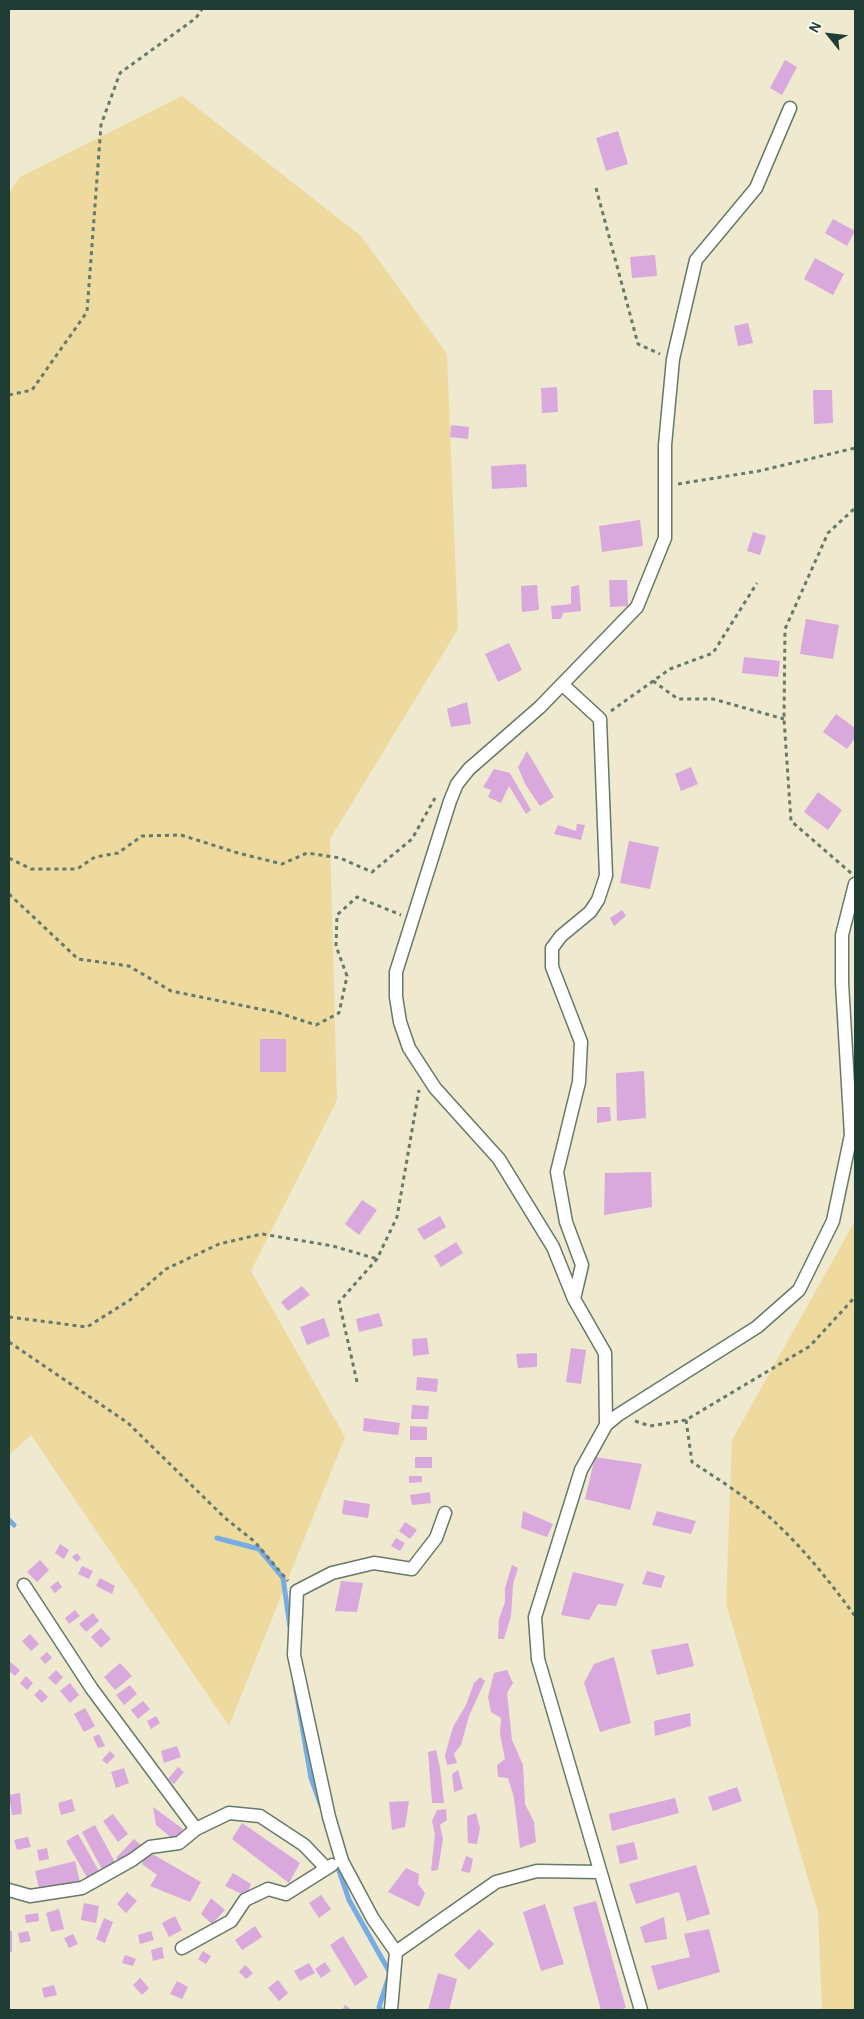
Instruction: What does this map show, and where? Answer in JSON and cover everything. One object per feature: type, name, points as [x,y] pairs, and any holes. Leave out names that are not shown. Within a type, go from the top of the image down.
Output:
[{"type":"street","points":[[606,1425],[606,1353],[574,1299],[552,1247],[499,1159],[422,1071],[409,1048],[400,1022],[396,997],[396,972],[457,784],[469,769],[510,735],[563,685],[637,607],[665,538],[665,445],[672,359],[696,260],[756,188],[790,108]]},
{"type":"street","points":[[563,685],[600,719],[606,876],[598,900],[590,912],[561,936],[552,948],[552,967],[581,1042],[579,1082],[557,1172],[566,1222],[582,1265],[574,1299]]},
{"type":"street","points":[[641,2010],[538,1659],[535,1617],[581,1470],[606,1425],[618,1415],[757,1327],[799,1290],[833,1220],[851,1135],[842,983],[842,935],[855,884]]},
{"type":"street","points":[[390,2010],[396,1952],[372,1919],[342,1862],[329,1816],[294,1655],[297,1591],[332,1573],[374,1563],[412,1569],[436,1538],[445,1513]]},
{"type":"street","points":[[24,1586],[92,1690],[196,1829]]},
{"type":"street","points":[[9,1890],[30,1896],[82,1888],[132,1860],[150,1847],[179,1843],[196,1829],[229,1813],[260,1816],[304,1845],[326,1868]]},
{"type":"street","points":[[182,1948],[231,1921],[245,1900],[268,1890],[286,1894],[326,1868],[342,1862]]},
{"type":"street","points":[[396,1952],[496,1882],[536,1871],[600,1872]]},
{"type":"path","points":[[9,394],[32,390],[87,312],[101,125],[120,74],[196,18],[202,9]]},
{"type":"path","points":[[596,188],[638,344],[672,359]]},
{"type":"path","points":[[665,486],[760,471],[855,448]]},
{"type":"path","points":[[855,508],[828,533],[784,628],[784,719],[791,821],[855,877]]},
{"type":"path","points":[[600,719],[670,669],[713,653],[757,583]]},
{"type":"path","points":[[653,681],[678,699],[713,699],[784,719]]},
{"type":"path","points":[[9,858],[31,869],[76,869],[95,856],[118,853],[142,836],[181,834],[238,853],[282,864],[307,853],[340,858],[372,872],[412,839],[439,792]]},
{"type":"path","points":[[9,894],[78,959],[129,966],[171,991],[279,1012],[316,1025],[339,1013],[347,976],[336,946],[337,915],[356,897],[412,920]]},
{"type":"path","points":[[357,1382],[340,1302],[377,1259],[396,1217],[422,1071]]},
{"type":"path","points":[[9,1317],[87,1327],[130,1300],[166,1269],[219,1244],[262,1234],[334,1246],[377,1259]]},
{"type":"path","points":[[618,1415],[650,1426],[686,1420],[810,1346],[855,1297]]},
{"type":"path","points":[[9,1342],[128,1423],[225,1518],[255,1542],[297,1591]]},
{"type":"path","points":[[686,1420],[692,1462],[738,1493],[780,1527],[826,1577],[855,1616]]},
{"type":"sand","points":[[182,96],[361,236],[447,354],[458,629],[330,839],[337,1100],[251,1271],[345,1437],[229,1726],[31,1435],[9,1455],[9,193],[20,177]]},
{"type":"sand","points":[[855,1221],[855,2010],[822,2010],[818,1912],[726,1604],[732,1440]]},
{"type":"building","points":[[785,60],[797,67],[782,95],[770,88]]},
{"type":"building","points":[[618,131],[628,164],[606,171],[596,138]]},
{"type":"building","points":[[833,219],[855,231],[847,246],[825,233]]},
{"type":"building","points":[[655,255],[657,276],[632,278],[630,257]]},
{"type":"building","points":[[815,258],[844,274],[833,295],[804,279]]},
{"type":"building","points":[[748,323],[753,343],[738,346],[734,326]]},
{"type":"building","points":[[557,387],[558,412],[542,413],[541,388]]},
{"type":"building","points":[[813,390],[832,390],[833,423],[814,424]]},
{"type":"building","points":[[451,425],[469,427],[468,439],[450,437]]},
{"type":"building","points":[[526,464],[527,487],[492,489],[491,466]]},
{"type":"building","points":[[640,520],[643,546],[602,552],[599,526]]},
{"type":"building","points":[[753,532],[766,536],[760,555],[747,551]]},
{"type":"building","points":[[609,580],[627,580],[628,606],[610,607]]},
{"type":"building","points":[[537,585],[539,610],[522,612],[521,586]]},
{"type":"building","points":[[579,585],[581,611],[563,613],[561,619],[552,619],[551,606],[571,604],[571,587]]},
{"type":"building","points":[[806,619],[839,625],[833,659],[800,654]]},
{"type":"building","points":[[509,643],[522,670],[498,682],[485,654]]},
{"type":"building","points":[[744,657],[780,661],[778,677],[742,673]]},
{"type":"building","points":[[467,702],[471,724],[451,727],[447,709]]},
{"type":"building","points":[[836,714],[855,728],[855,738],[847,749],[823,732]]},
{"type":"building","points":[[527,751],[554,797],[540,806],[525,784],[518,767]]},
{"type":"building","points":[[691,767],[698,784],[681,791],[675,774]]},
{"type":"building","points":[[494,769],[510,773],[531,810],[526,814],[509,786],[501,803],[488,797],[491,790],[483,787]]},
{"type":"building","points":[[818,792],[842,810],[828,830],[804,812]]},
{"type":"building","points":[[577,824],[585,825],[581,840],[554,834],[558,825],[576,831]]},
{"type":"building","points":[[629,841],[659,847],[650,889],[620,883]]},
{"type":"building","points":[[622,910],[626,916],[614,926],[610,918]]},
{"type":"building","points":[[260,1039],[286,1039],[286,1072],[260,1072]]},
{"type":"building","points":[[644,1071],[646,1118],[617,1121],[616,1073]]},
{"type":"building","points":[[597,1107],[610,1107],[611,1121],[597,1123]]},
{"type":"building","points":[[651,1172],[652,1207],[604,1215],[605,1173]]},
{"type":"building","points":[[362,1200],[377,1210],[359,1235],[345,1224]]},
{"type":"building","points":[[440,1216],[446,1227],[424,1240],[417,1229]]},
{"type":"building","points":[[456,1242],[463,1253],[441,1267],[434,1256]]},
{"type":"building","points":[[302,1286],[310,1295],[288,1311],[281,1302]]},
{"type":"building","points":[[379,1313],[383,1326],[359,1332],[356,1319]]},
{"type":"building","points":[[324,1318],[330,1336],[307,1345],[300,1327]]},
{"type":"building","points":[[427,1338],[429,1354],[413,1356],[412,1339]]},
{"type":"building","points":[[571,1348],[586,1350],[581,1384],[566,1382]]},
{"type":"building","points":[[537,1353],[537,1367],[518,1368],[516,1354]]},
{"type":"building","points":[[417,1377],[438,1379],[437,1392],[416,1390]]},
{"type":"building","points":[[412,1405],[429,1406],[428,1419],[411,1419]]},
{"type":"building","points":[[364,1418],[400,1423],[398,1435],[363,1431]]},
{"type":"building","points":[[410,1426],[427,1427],[427,1440],[410,1440]]},
{"type":"building","points":[[415,1457],[432,1457],[432,1468],[415,1468]]},
{"type":"building","points":[[595,1457],[642,1464],[630,1510],[585,1499]]},
{"type":"building","points":[[409,1476],[422,1476],[422,1482],[409,1483]]},
{"type":"building","points":[[430,1492],[431,1503],[412,1505],[410,1495]]},
{"type":"building","points":[[344,1500],[370,1504],[368,1518],[342,1514]]},
{"type":"building","points":[[523,1511],[553,1524],[547,1537],[521,1528]]},
{"type":"building","points":[[657,1511],[696,1521],[691,1534],[652,1525]]},
{"type":"building","points":[[405,1522],[417,1530],[410,1539],[399,1531]]},
{"type":"building","points":[[396,1538],[405,1543],[400,1551],[391,1546]]},
{"type":"building","points":[[60,1544],[69,1550],[64,1559],[55,1553]]},
{"type":"building","points":[[77,1553],[81,1558],[77,1562],[72,1557]]},
{"type":"building","points":[[40,1560],[49,1570],[37,1582],[27,1572]]},
{"type":"building","points":[[512,1565],[518,1568],[513,1584],[511,1616],[504,1639],[498,1639],[499,1619],[505,1602],[505,1588]]},
{"type":"building","points":[[82,1566],[93,1571],[89,1579],[78,1574]]},
{"type":"building","points":[[647,1571],[665,1576],[661,1588],[642,1584]]},
{"type":"building","points":[[573,1572],[624,1584],[616,1606],[598,1604],[589,1620],[561,1615]]},
{"type":"building","points":[[100,1578],[115,1586],[112,1594],[96,1586]]},
{"type":"building","points":[[58,1581],[62,1587],[55,1593],[50,1587]]},
{"type":"building","points":[[341,1581],[363,1583],[357,1612],[335,1611]]},
{"type":"building","points":[[75,1610],[80,1616],[69,1624],[65,1618]]},
{"type":"building","points":[[93,1613],[99,1621],[86,1632],[79,1624]]},
{"type":"building","points":[[101,1628],[111,1639],[101,1648],[91,1637]]},
{"type":"building","points":[[30,1634],[39,1644],[31,1651],[22,1641]]},
{"type":"building","points":[[688,1643],[694,1666],[657,1675],[651,1650]]},
{"type":"building","points":[[47,1652],[52,1658],[45,1664],[40,1658]]},
{"type":"building","points":[[614,1657],[631,1723],[600,1732],[584,1683],[594,1664]]},
{"type":"building","points":[[9,1661],[20,1670],[15,1676],[9,1671]]},
{"type":"building","points":[[120,1663],[132,1676],[115,1690],[104,1677]]},
{"type":"building","points":[[56,1670],[63,1677],[56,1685],[48,1678]]},
{"type":"building","points":[[507,1670],[513,1683],[507,1693],[512,1740],[523,1765],[525,1804],[534,1822],[536,1842],[520,1848],[514,1798],[508,1778],[498,1777],[497,1765],[505,1759],[500,1734],[501,1718],[491,1712],[488,1697],[494,1673]]},
{"type":"building","points":[[26,1676],[33,1683],[27,1690],[20,1683]]},
{"type":"building","points":[[480,1677],[485,1681],[469,1716],[461,1745],[454,1754],[457,1763],[447,1765],[445,1755],[453,1727],[466,1705],[474,1683]]},
{"type":"building","points":[[70,1683],[79,1695],[70,1703],[60,1691]]},
{"type":"building","points":[[130,1685],[137,1694],[124,1705],[116,1695]]},
{"type":"building","points":[[40,1689],[48,1697],[42,1703],[34,1695]]},
{"type":"building","points":[[143,1701],[150,1709],[138,1719],[131,1710]]},
{"type":"building","points":[[85,1708],[95,1726],[84,1732],[74,1714]]},
{"type":"building","points":[[690,1713],[691,1726],[655,1736],[654,1721]]},
{"type":"building","points":[[156,1716],[160,1723],[151,1729],[147,1721]]},
{"type":"building","points":[[99,1734],[105,1746],[98,1748],[93,1737]]},
{"type":"building","points":[[177,1746],[181,1757],[164,1763],[161,1751]]},
{"type":"building","points":[[436,1750],[444,1803],[432,1803],[428,1752]]},
{"type":"building","points":[[110,1751],[115,1756],[107,1764],[102,1760]]},
{"type":"building","points":[[178,1767],[184,1772],[174,1784],[168,1779]]},
{"type":"building","points":[[124,1768],[129,1783],[116,1788],[111,1772]]},
{"type":"building","points":[[458,1770],[463,1789],[454,1792],[452,1774]]},
{"type":"building","points":[[737,1787],[742,1801],[713,1811],[708,1797]]},
{"type":"building","points":[[20,1793],[22,1814],[12,1815],[9,1795]]},
{"type":"building","points":[[675,1798],[679,1813],[612,1831],[609,1814]]},
{"type":"building","points":[[72,1799],[75,1811],[61,1815],[58,1803]]},
{"type":"building","points":[[409,1801],[405,1827],[392,1830],[389,1802]]},
{"type":"building","points":[[153,1807],[183,1829],[174,1840],[156,1825]]},
{"type":"building","points":[[446,1809],[447,1820],[440,1825],[443,1839],[438,1870],[431,1871],[435,1834],[432,1821],[437,1810]]},
{"type":"building","points":[[476,1813],[480,1828],[477,1844],[468,1843],[467,1816]]},
{"type":"building","points":[[113,1814],[128,1834],[118,1842],[103,1821]]},
{"type":"building","points":[[242,1823],[300,1863],[289,1883],[232,1839]]},
{"type":"building","points":[[95,1825],[117,1866],[104,1873],[82,1832]]},
{"type":"building","points":[[78,1834],[100,1873],[88,1879],[66,1841]]},
{"type":"building","points":[[28,1837],[31,1847],[17,1850],[14,1840]]},
{"type":"building","points":[[134,1839],[141,1845],[123,1864],[116,1858]]},
{"type":"building","points":[[634,1842],[638,1859],[620,1864],[616,1846]]},
{"type":"building","points":[[47,1848],[49,1859],[39,1861],[37,1850]]},
{"type":"building","points":[[147,1851],[201,1882],[190,1902],[150,1886],[157,1875],[142,1864]]},
{"type":"building","points":[[466,1856],[473,1859],[470,1873],[461,1871]]},
{"type":"building","points":[[75,1861],[80,1882],[40,1892],[35,1871]]},
{"type":"building","points":[[696,1865],[710,1914],[687,1921],[679,1892],[636,1904],[629,1884]]},
{"type":"building","points":[[406,1868],[419,1874],[418,1884],[425,1893],[419,1907],[388,1892]]},
{"type":"building","points":[[233,1873],[251,1884],[246,1896],[225,1886]]},
{"type":"building","points":[[127,1892],[137,1901],[126,1913],[117,1904]]},
{"type":"building","points":[[321,1895],[331,1909],[319,1918],[309,1903]]},
{"type":"building","points":[[211,1898],[225,1910],[212,1924],[201,1914]]},
{"type":"building","points":[[596,1901],[626,2008],[601,2010],[573,1907]]},
{"type":"building","points":[[84,1903],[99,1906],[96,1923],[81,1920]]},
{"type":"building","points":[[545,1904],[564,1964],[541,1971],[523,1912]]},
{"type":"building","points":[[59,1909],[64,1929],[51,1932],[46,1913]]},
{"type":"building","points":[[38,1913],[39,1921],[26,1923],[25,1915]]},
{"type":"building","points":[[175,1916],[182,1930],[169,1937],[162,1923]]},
{"type":"building","points":[[664,1917],[667,1939],[645,1943],[640,1927]]},
{"type":"building","points":[[104,1918],[113,1922],[105,1943],[96,1939]]},
{"type":"building","points":[[255,1926],[262,1937],[242,1950],[235,1940]]},
{"type":"building","points":[[479,1929],[494,1944],[469,1970],[454,1955]]},
{"type":"building","points":[[709,1929],[720,1972],[658,1990],[651,1966],[690,1957],[684,1934]]},
{"type":"building","points":[[9,1931],[12,1931],[12,1952],[9,1952]]},
{"type":"building","points":[[28,1931],[31,1941],[20,1943],[18,1933]]},
{"type":"building","points":[[151,1931],[154,1940],[140,1944],[138,1935]]},
{"type":"building","points":[[73,1934],[78,1944],[69,1948],[64,1938]]},
{"type":"building","points":[[343,1936],[368,1977],[355,1986],[330,1945]]},
{"type":"building","points":[[162,1947],[164,1958],[153,1961],[151,1950]]},
{"type":"building","points":[[203,1951],[211,1956],[206,1964],[198,1959]]},
{"type":"building","points":[[125,1955],[136,1959],[133,1966],[122,1963]]},
{"type":"building","points":[[325,1962],[331,1971],[321,1978],[315,1969]]},
{"type":"building","points":[[309,1963],[315,1973],[300,1981],[294,1971]]},
{"type":"building","points":[[245,1965],[253,1973],[246,1979],[239,1972]]},
{"type":"building","points":[[438,1973],[457,1979],[449,2010],[428,2010]]},
{"type":"building","points":[[140,1978],[149,1988],[142,1995],[133,1985]]},
{"type":"building","points":[[278,1980],[288,1993],[279,2001],[268,1988]]},
{"type":"building","points":[[177,1981],[188,1987],[182,1999],[170,1994]]},
{"type":"building","points":[[54,1985],[57,1995],[44,1998],[42,1988]]},
{"type":"building","points":[[345,2005],[352,2010],[342,2010]]},
{"type":"waterway","points":[[9,1520],[14,1525]]},
{"type":"waterway","points":[[217,1538],[259,1549],[283,1578],[290,1627]]},
{"type":"waterway","points":[[295,1685],[311,1778],[321,1806]]},
{"type":"waterway","points":[[336,1862],[349,1900],[390,1973],[379,2007],[381,2010]]}]
